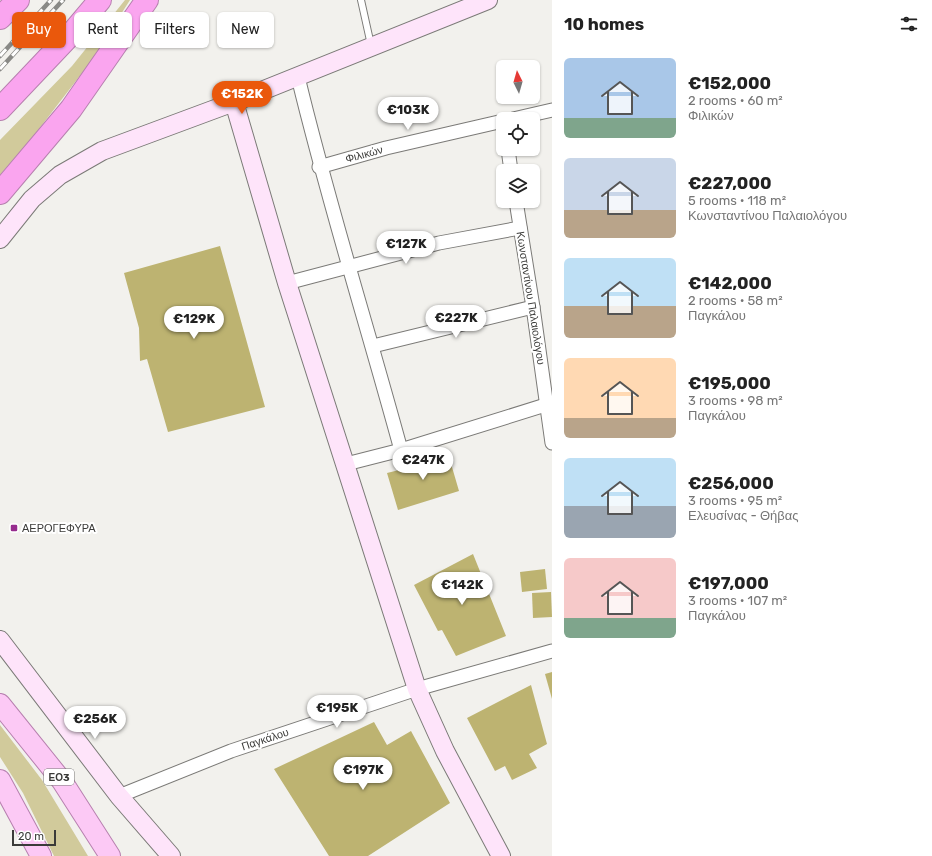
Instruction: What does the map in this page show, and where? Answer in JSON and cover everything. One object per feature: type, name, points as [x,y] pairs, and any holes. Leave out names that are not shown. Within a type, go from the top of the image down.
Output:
[{"type":"highway","points":[[0,18],[18,0]]},
{"type":"highway","points":[[0,108],[72,33],[100,0]]},
{"type":"highway","points":[[0,193],[72,109],[147,0]]},
{"type":"main road","name":"ΕΟ3","points":[[0,704],[62,781],[110,856]]},
{"type":"main road","points":[[0,780],[41,856]]},
{"type":"street","points":[[0,239],[32,199],[60,175],[102,151],[298,77],[488,0]]},
{"type":"street","points":[[298,77],[320,167],[350,266],[402,450]]},
{"type":"street","points":[[234,102],[287,283],[417,689],[445,751],[501,856]]},
{"type":"street","points":[[540,113],[552,110]]},
{"type":"street","name":"Φιλικών","points":[[320,167],[386,148],[496,123]]},
{"type":"street","name":"Κωνσταντίνου Παλαιολόγου","points":[[517,208],[549,404],[552,442]]},
{"type":"street","points":[[287,283],[439,243],[520,228]]},
{"type":"street","points":[[373,346],[533,308]]},
{"type":"street","points":[[346,464],[402,450],[549,404]]},
{"type":"street","points":[[0,640],[119,796],[171,856]]},
{"type":"street","name":"Παγκάλου","points":[[119,796],[231,751],[417,689],[552,650]]},
{"type":"lane","points":[[361,0],[371,48]]},
{"type":"shaded area","points":[[125,0],[130,0],[122,12],[115,12]]},
{"type":"shaded area","points":[[86,48],[99,48],[89,64],[35,134],[0,175],[0,140],[72,66]]},
{"type":"shaded area","points":[[0,725],[42,780],[88,856],[54,856],[23,793],[0,757]]},
{"type":"building","points":[[220,246],[265,407],[168,432],[147,359],[140,361],[139,328],[124,273]]},
{"type":"building","points":[[447,450],[459,491],[398,510],[387,473],[399,470],[397,465],[410,462],[411,466],[435,458],[434,454]]},
{"type":"building","points":[[473,554],[506,636],[456,656],[442,630],[438,631],[414,585]]},
{"type":"building","points":[[545,569],[547,589],[522,592],[520,572]]},
{"type":"building","points":[[551,592],[552,617],[533,618],[532,593]]},
{"type":"building","points":[[552,672],[552,699],[545,674]]},
{"type":"building","points":[[531,685],[547,744],[529,754],[537,768],[512,780],[505,766],[495,771],[467,718]]},
{"type":"building","points":[[374,722],[387,745],[411,731],[450,803],[368,856],[329,856],[274,769]]},
{"type":"railway","points":[[0,56],[51,0]]},
{"type":"railway","points":[[0,69],[63,0]]},
{"type":"place","name":"ΑΕΡΟΓΕΦΥΡΑ","points":[[14,528]]}]
